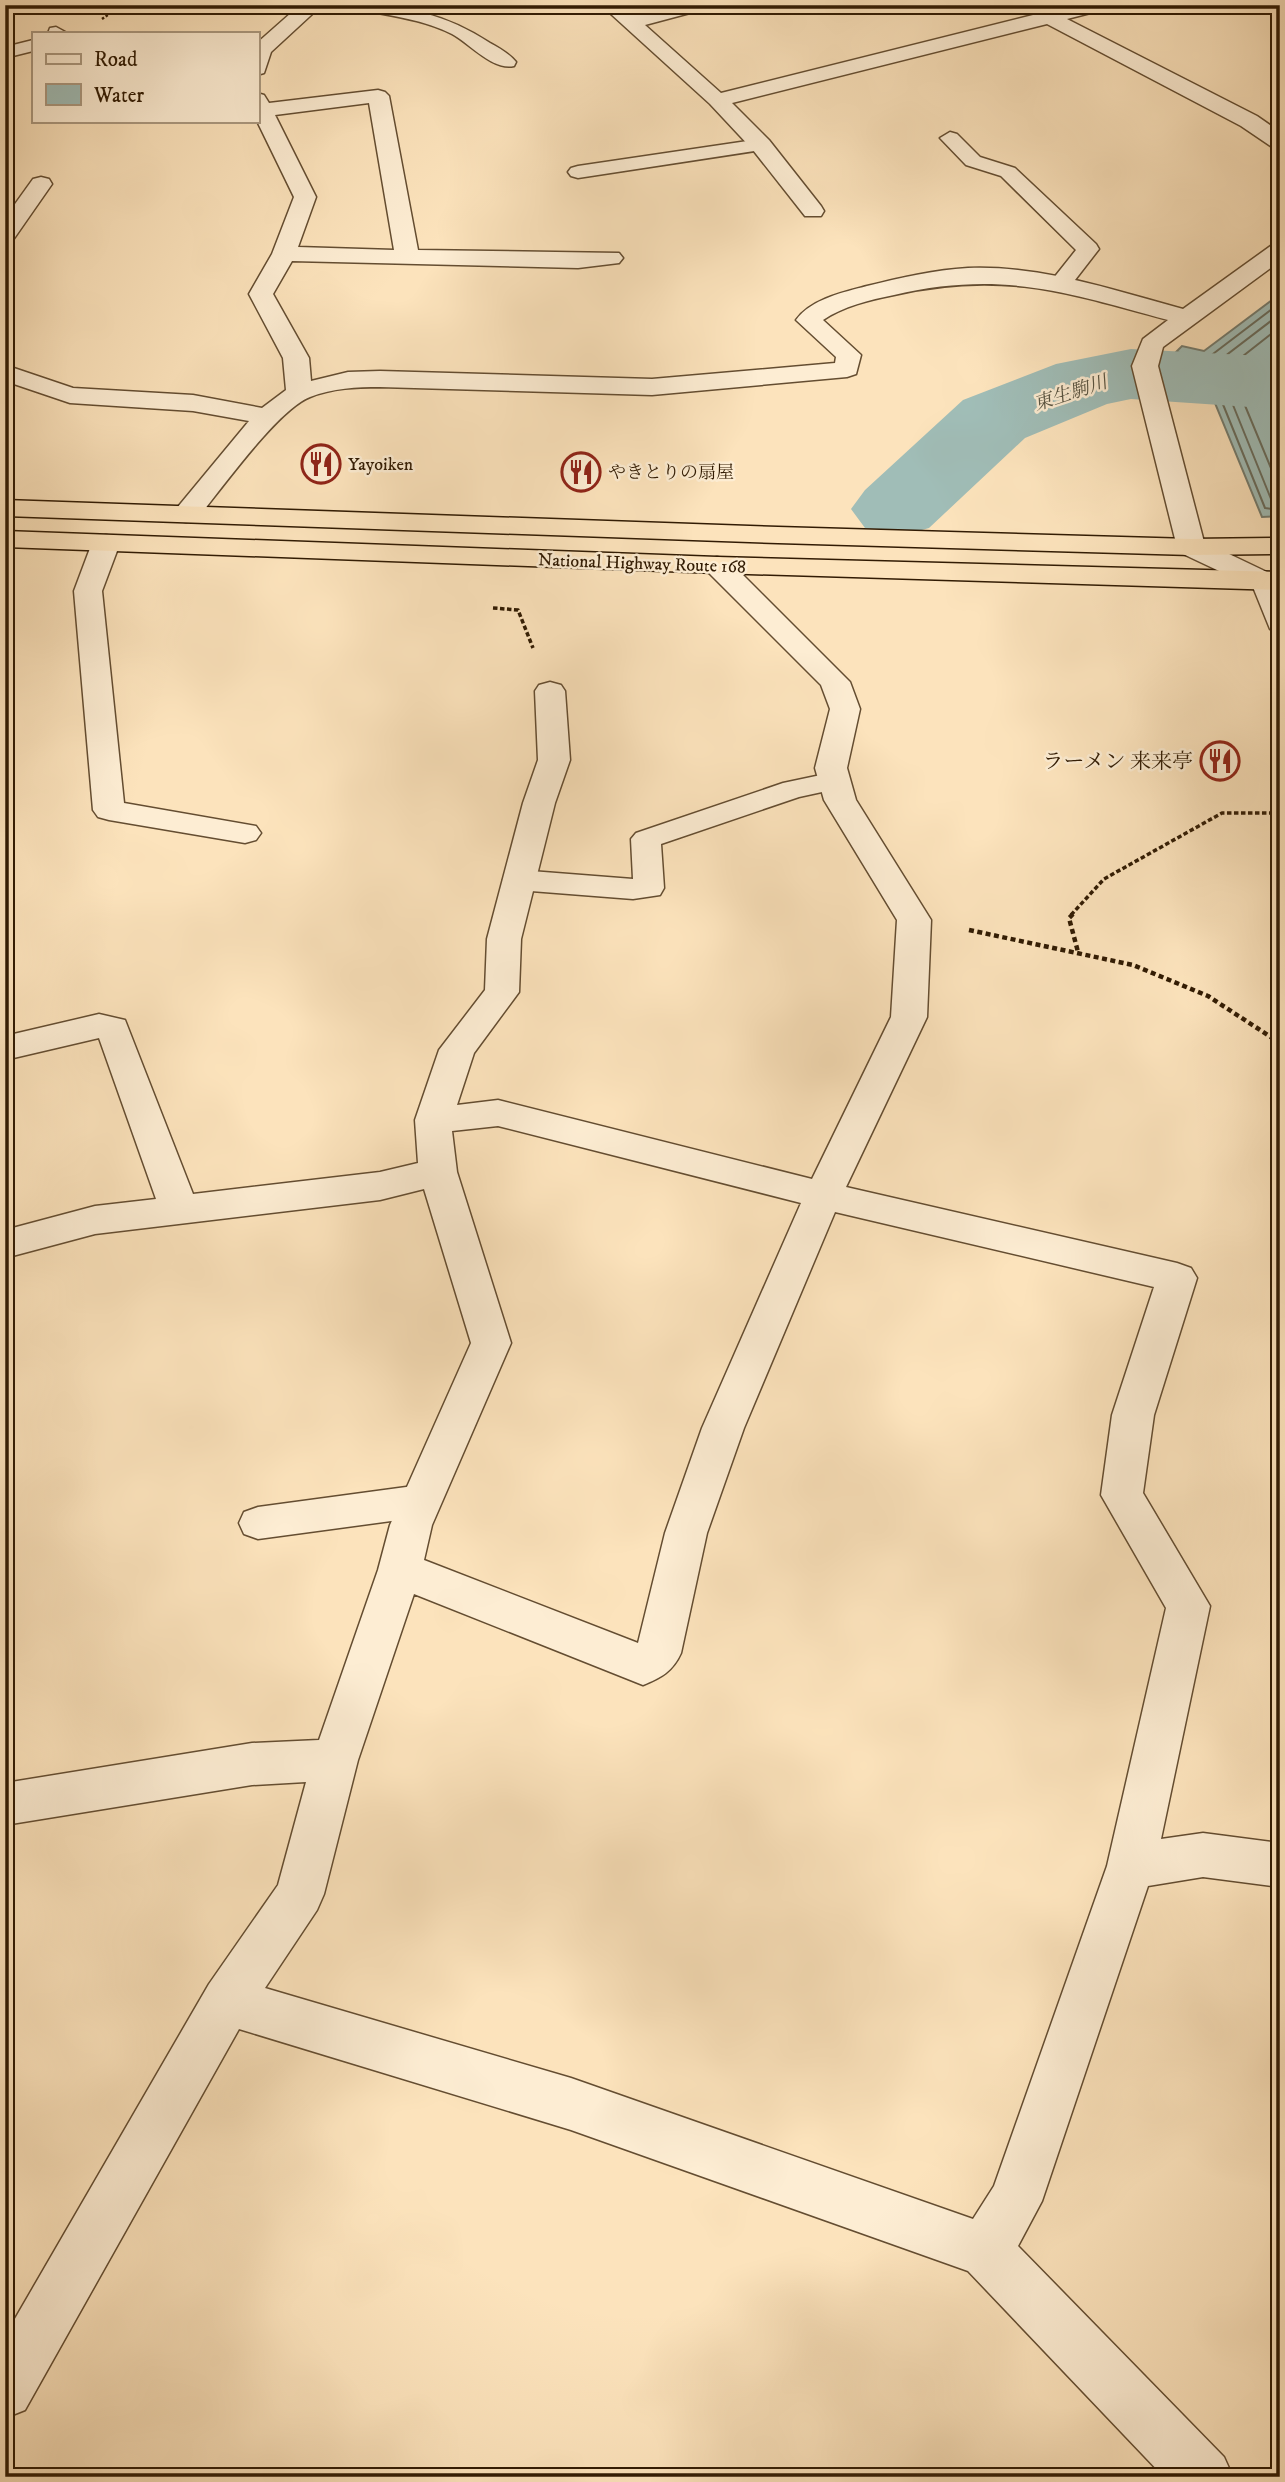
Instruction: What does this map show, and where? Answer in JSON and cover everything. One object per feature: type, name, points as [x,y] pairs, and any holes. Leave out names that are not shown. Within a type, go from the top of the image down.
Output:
[{"type":"highway","name":"National Highway Route 168","points":[[5,508],[1191,547],[1280,546]]},
{"type":"highway","name":"National Highway Route 168","points":[[5,539],[717,565],[1272,581]]},
{"type":"street","points":[[259,59],[261,50],[312,5]]},
{"type":"street","points":[[611,5],[717,100],[761,145],[813,211]]},
{"type":"street","points":[[632,22],[698,5]]},
{"type":"street","points":[[1027,5],[1249,121],[1279,140]]},
{"type":"street","points":[[717,100],[1099,5]]},
{"type":"street","points":[[299,392],[296,358],[261,294],[284,254],[305,197],[260,105],[378,96],[407,255]]},
{"type":"street","points":[[5,235],[41,184]]},
{"type":"street","points":[[1280,250],[1152,344],[1145,366],[1191,547],[1272,581],[1280,622]]},
{"type":"street","points":[[284,254],[578,261],[611,258]]},
{"type":"street","points":[[186,514],[267,417],[299,392],[348,380],[652,387],[847,369],[849,355],[808,320],[833,305],[858,295],[933,278],[1019,276],[1060,284],[1187,318]]},
{"type":"street","points":[[5,373],[71,396],[193,403],[267,417]]},
{"type":"street","points":[[106,543],[88,591],[109,810],[245,834]]},
{"type":"street","points":[[400,1570],[643,1665],[659,1653],[686,1533],[723,1428],[823,1195],[909,1017],[914,919],[840,800],[831,768],[845,709],[835,682],[717,565]]},
{"type":"street","points":[[5,2390],[227,2001],[300,1894],[335,1760],[400,1570],[411,1525],[492,1343],[438,1172],[433,1120],[457,1050],[502,992],[504,939],[539,803],[554,760],[550,691]]},
{"type":"street","points":[[5,1048],[99,1026],[114,1028],[179,1209]]},
{"type":"street","points":[[433,1120],[498,1113],[823,1195],[1177,1278],[1133,1415],[1122,1495],[1188,1606],[1131,1866],[1016,2201],[985,2250]]},
{"type":"street","points":[[5,1244],[95,1220],[380,1186],[438,1172]]},
{"type":"street","points":[[5,1804],[252,1764],[335,1760]]},
{"type":"street","points":[[1131,1866],[1203,1855],[1280,1865]]},
{"type":"street","points":[[227,2001],[571,2104],[985,2250],[1204,2477]]},
{"type":"lane","points":[[362,5],[428,18],[458,30],[507,62]]},
{"type":"lane","points":[[5,53],[32,46]]},
{"type":"lane","points":[[950,138],[974,161],[1008,172],[1088,249],[1060,284]]},
{"type":"lane","points":[[578,172],[761,145]]},
{"type":"lane","points":[[518,880],[649,888],[646,839],[793,789],[835,781]]},
{"type":"lane","points":[[258,1523],[421,1501]]},
{"type":"path","points":[[493,608],[518,610],[550,691]]},
{"type":"path","points":[[1078,952],[1069,918],[1104,879],[1222,813],[1280,813]]},
{"type":"path","points":[[914,919],[1133,965],[1208,996],[1280,1042]]},
{"type":"water","points":[[1280,294],[1280,516],[1262,517],[1196,357],[1176,352],[1182,346],[1204,351]]},
{"type":"waterway","name":"東生駒川","points":[[897,509],[994,419],[1086,382],[1131,374],[1280,383]]},
{"type":"place","name":"Yayoiken","points":[[321,464]]},
{"type":"place","name":"やきとりの扇屋","points":[[581,472]]},
{"type":"place","name":"ラーメン 来来亭","points":[[1220,761]]}]
